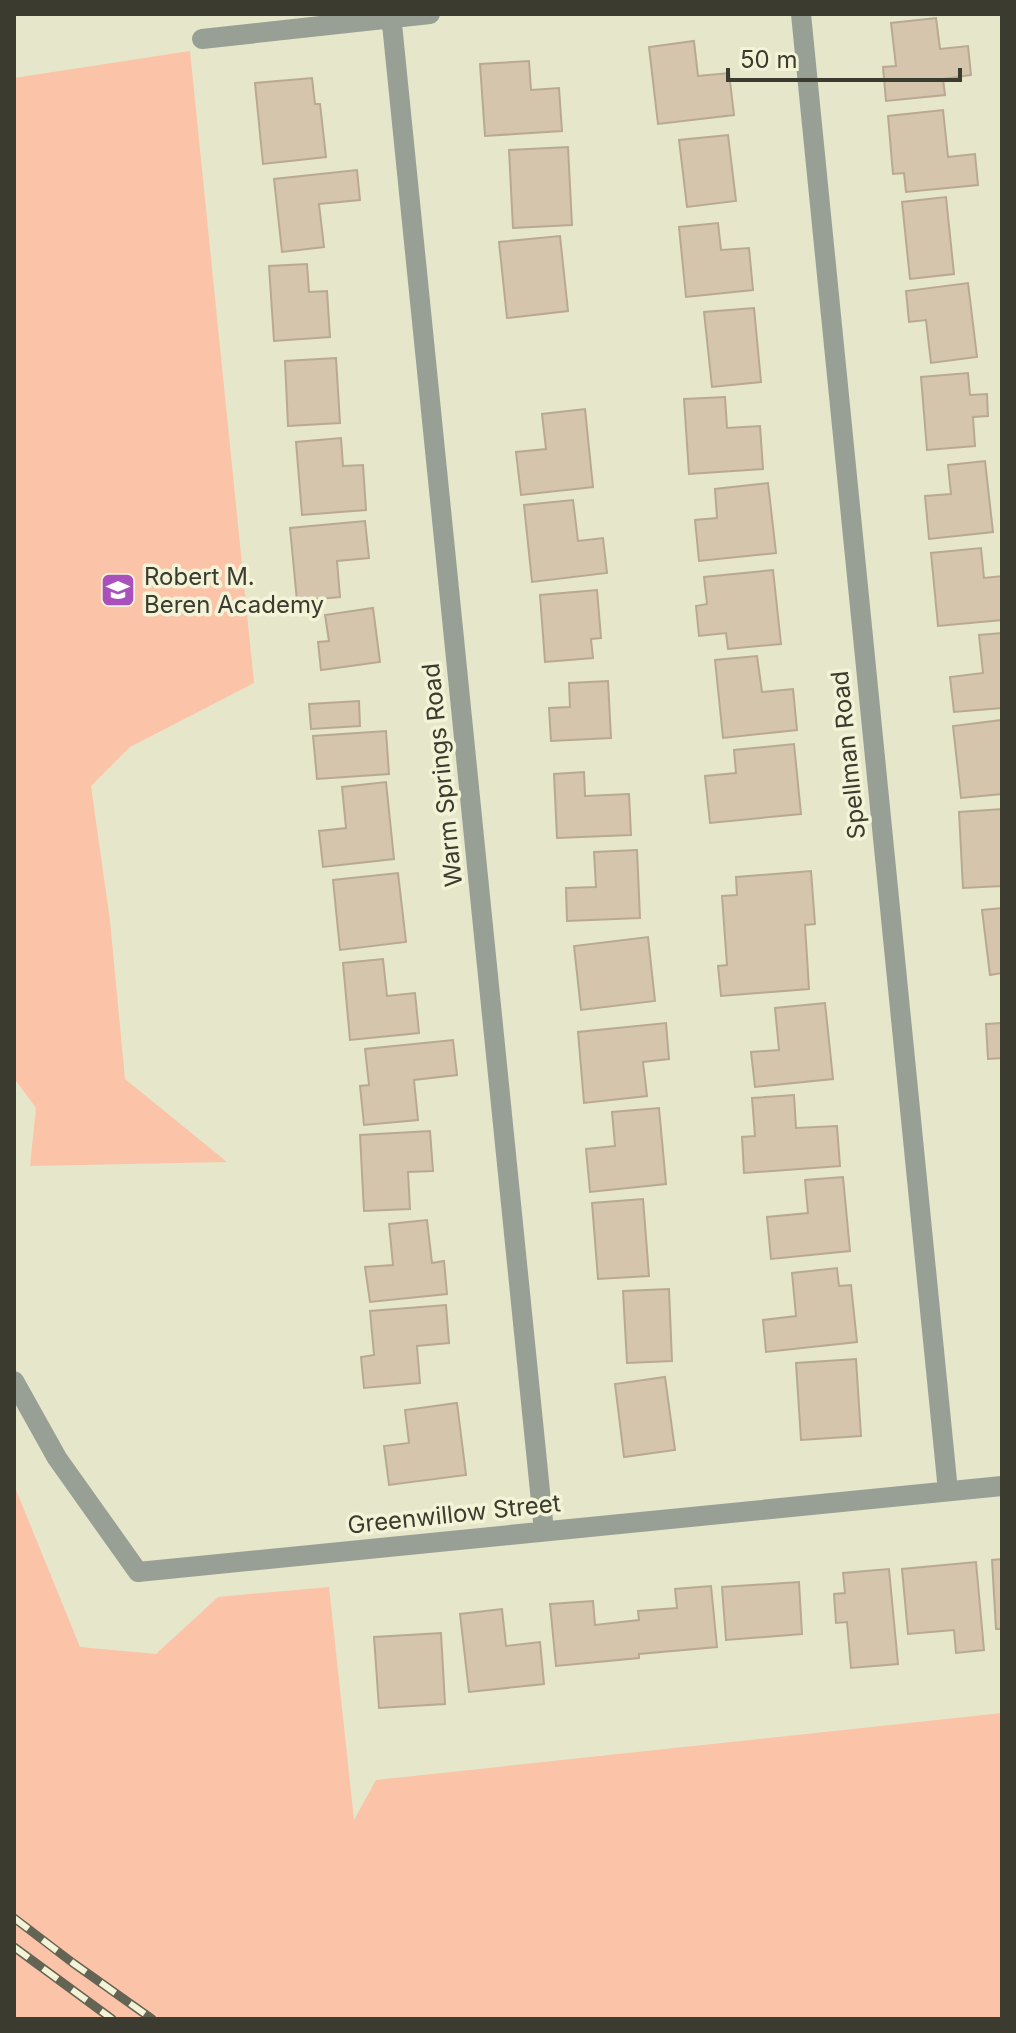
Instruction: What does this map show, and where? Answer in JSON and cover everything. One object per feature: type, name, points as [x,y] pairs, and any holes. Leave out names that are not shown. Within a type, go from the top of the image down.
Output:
[{"type":"street","points":[[202,39],[430,14]]},
{"type":"street","name":"Spellman Road","points":[[801,14],[948,1491]]},
{"type":"street","name":"Warm Springs Road","points":[[391,16],[544,1531]]},
{"type":"street","name":"Greenwillow Street","points":[[14,1381],[57,1458],[138,1572],[1002,1486]]},
{"type":"shaded area","points":[[190,51],[254,683],[130,747],[91,786],[110,921],[125,1079],[227,1162],[30,1166],[36,1108],[14,1078],[14,78]]},
{"type":"shaded area","points":[[14,1485],[80,1647],[156,1654],[218,1597],[329,1587],[354,1820],[376,1780],[1002,1713],[1002,2019],[14,2019]]},
{"type":"building","points":[[936,18],[940,49],[968,46],[971,75],[943,79],[945,95],[886,101],[883,67],[896,66],[891,23]]},
{"type":"building","points":[[694,41],[698,76],[729,73],[734,115],[658,124],[649,47]]},
{"type":"building","points":[[529,61],[531,90],[559,88],[562,131],[485,136],[480,64]]},
{"type":"building","points":[[312,78],[315,104],[320,104],[326,157],[263,164],[255,83]]},
{"type":"building","points":[[943,110],[948,157],[975,154],[978,185],[906,192],[904,173],[893,174],[888,116]]},
{"type":"building","points":[[728,135],[736,201],[687,207],[679,140]]},
{"type":"building","points":[[568,147],[572,225],[513,228],[509,150]]},
{"type":"building","points":[[357,170],[360,200],[319,204],[324,247],[282,252],[274,179]]},
{"type":"building","points":[[946,197],[954,274],[910,279],[902,202]]},
{"type":"building","points":[[718,223],[721,250],[749,248],[753,290],[686,297],[679,227]]},
{"type":"building","points":[[560,236],[568,311],[507,318],[499,242]]},
{"type":"building","points":[[307,264],[309,292],[327,291],[330,337],[274,341],[269,266]]},
{"type":"building","points":[[968,283],[977,357],[931,363],[926,320],[909,322],[906,291]]},
{"type":"building","points":[[754,308],[761,382],[712,387],[704,312]]},
{"type":"building","points":[[336,358],[340,423],[288,426],[285,361]]},
{"type":"building","points":[[968,373],[970,395],[987,394],[988,416],[973,417],[975,446],[927,450],[921,377]]},
{"type":"building","points":[[725,397],[727,428],[760,426],[763,469],[689,474],[684,399]]},
{"type":"building","points":[[585,409],[593,487],[521,495],[516,452],[546,449],[542,414]]},
{"type":"building","points":[[341,438],[343,466],[363,465],[366,510],[302,515],[296,442]]},
{"type":"building","points":[[985,461],[993,532],[929,539],[925,496],[951,494],[948,465]]},
{"type":"building","points":[[768,483],[776,553],[699,561],[695,520],[717,518],[715,489]]},
{"type":"building","points":[[573,500],[578,541],[603,538],[607,573],[532,582],[524,505]]},
{"type":"building","points":[[365,521],[369,558],[337,561],[340,597],[297,601],[290,528]]},
{"type":"building","points":[[981,548],[984,578],[1002,576],[1002,620],[938,626],[931,553]]},
{"type":"building","points":[[773,570],[781,644],[728,649],[726,633],[699,636],[696,606],[707,604],[704,577]]},
{"type":"building","points":[[597,590],[601,638],[591,639],[593,658],[545,662],[540,595]]},
{"type":"building","points":[[373,608],[380,662],[321,670],[318,642],[329,641],[325,615]]},
{"type":"building","points":[[1002,633],[1002,708],[954,712],[950,677],[983,673],[979,635]]},
{"type":"building","points":[[757,656],[762,692],[793,689],[797,730],[723,738],[715,660]]},
{"type":"building","points":[[608,681],[611,738],[551,741],[549,708],[570,707],[569,683]]},
{"type":"building","points":[[359,701],[360,726],[311,729],[309,704]]},
{"type":"building","points":[[1002,720],[1002,794],[961,798],[953,726]]},
{"type":"building","points":[[386,731],[389,774],[317,779],[313,736]]},
{"type":"building","points":[[794,744],[801,814],[710,823],[705,776],[736,773],[734,750]]},
{"type":"building","points":[[584,772],[585,796],[629,794],[631,835],[557,838],[554,774]]},
{"type":"building","points":[[386,782],[394,859],[323,867],[319,831],[346,828],[342,787]]},
{"type":"building","points":[[1002,809],[1002,886],[963,888],[959,812]]},
{"type":"building","points":[[637,850],[640,918],[567,921],[566,888],[596,887],[594,852]]},
{"type":"building","points":[[811,871],[815,924],[805,925],[809,989],[721,996],[718,966],[727,965],[722,896],[737,895],[736,877]]},
{"type":"building","points":[[398,873],[406,942],[340,950],[333,880]]},
{"type":"building","points":[[1002,908],[1002,973],[990,975],[982,910]]},
{"type":"building","points":[[648,937],[655,1001],[581,1010],[574,946]]},
{"type":"building","points":[[383,959],[387,996],[415,993],[419,1033],[350,1040],[343,963]]},
{"type":"building","points":[[825,1003],[833,1079],[755,1087],[751,1052],[779,1050],[775,1008]]},
{"type":"building","points":[[666,1023],[669,1059],[643,1062],[647,1096],[584,1103],[578,1032]]},
{"type":"building","points":[[1002,1023],[1002,1058],[988,1059],[986,1024]]},
{"type":"building","points":[[453,1040],[457,1075],[414,1080],[418,1120],[364,1125],[360,1086],[369,1085],[365,1049]]},
{"type":"building","points":[[794,1095],[796,1128],[837,1126],[840,1166],[744,1173],[742,1137],[755,1136],[752,1098]]},
{"type":"building","points":[[659,1108],[666,1184],[590,1192],[586,1149],[615,1146],[612,1112]]},
{"type":"building","points":[[430,1131],[433,1171],[408,1172],[410,1209],[364,1211],[360,1135]]},
{"type":"building","points":[[843,1177],[850,1251],[771,1259],[767,1217],[808,1213],[805,1180]]},
{"type":"building","points":[[643,1199],[649,1276],[598,1279],[592,1203]]},
{"type":"building","points":[[427,1220],[432,1263],[444,1261],[447,1294],[370,1302],[365,1267],[393,1265],[389,1224]]},
{"type":"building","points":[[837,1268],[839,1286],[851,1285],[857,1342],[766,1352],[763,1320],[796,1316],[792,1273]]},
{"type":"building","points":[[669,1289],[672,1361],[627,1363],[623,1291]]},
{"type":"building","points":[[446,1305],[449,1343],[417,1346],[420,1383],[364,1388],[361,1357],[374,1355],[370,1311]]},
{"type":"building","points":[[856,1359],[861,1436],[801,1440],[796,1363]]},
{"type":"building","points":[[665,1377],[675,1450],[624,1457],[615,1384]]},
{"type":"building","points":[[457,1403],[466,1475],[389,1485],[384,1446],[409,1443],[405,1410]]},
{"type":"building","points":[[1002,1559],[1002,1629],[996,1629],[992,1560]]},
{"type":"building","points":[[976,1562],[984,1650],[956,1653],[954,1630],[908,1634],[902,1569]]},
{"type":"building","points":[[889,1569],[898,1664],[851,1668],[847,1622],[836,1623],[834,1594],[845,1593],[843,1573]]},
{"type":"building","points":[[799,1582],[802,1634],[726,1640],[722,1587]]},
{"type":"building","points":[[711,1586],[717,1647],[556,1666],[550,1604],[593,1601],[595,1625],[639,1620],[638,1611],[677,1608],[675,1589]]},
{"type":"building","points":[[502,1609],[506,1646],[540,1642],[544,1684],[469,1692],[460,1614]]},
{"type":"building","points":[[441,1633],[445,1704],[379,1708],[374,1637]]},
{"type":"railway","points":[[14,1918],[152,2019]]},
{"type":"railway","points":[[14,1947],[112,2019]]},
{"type":"place","name":"Robert M. Beren Academy","points":[[118,590]]}]
